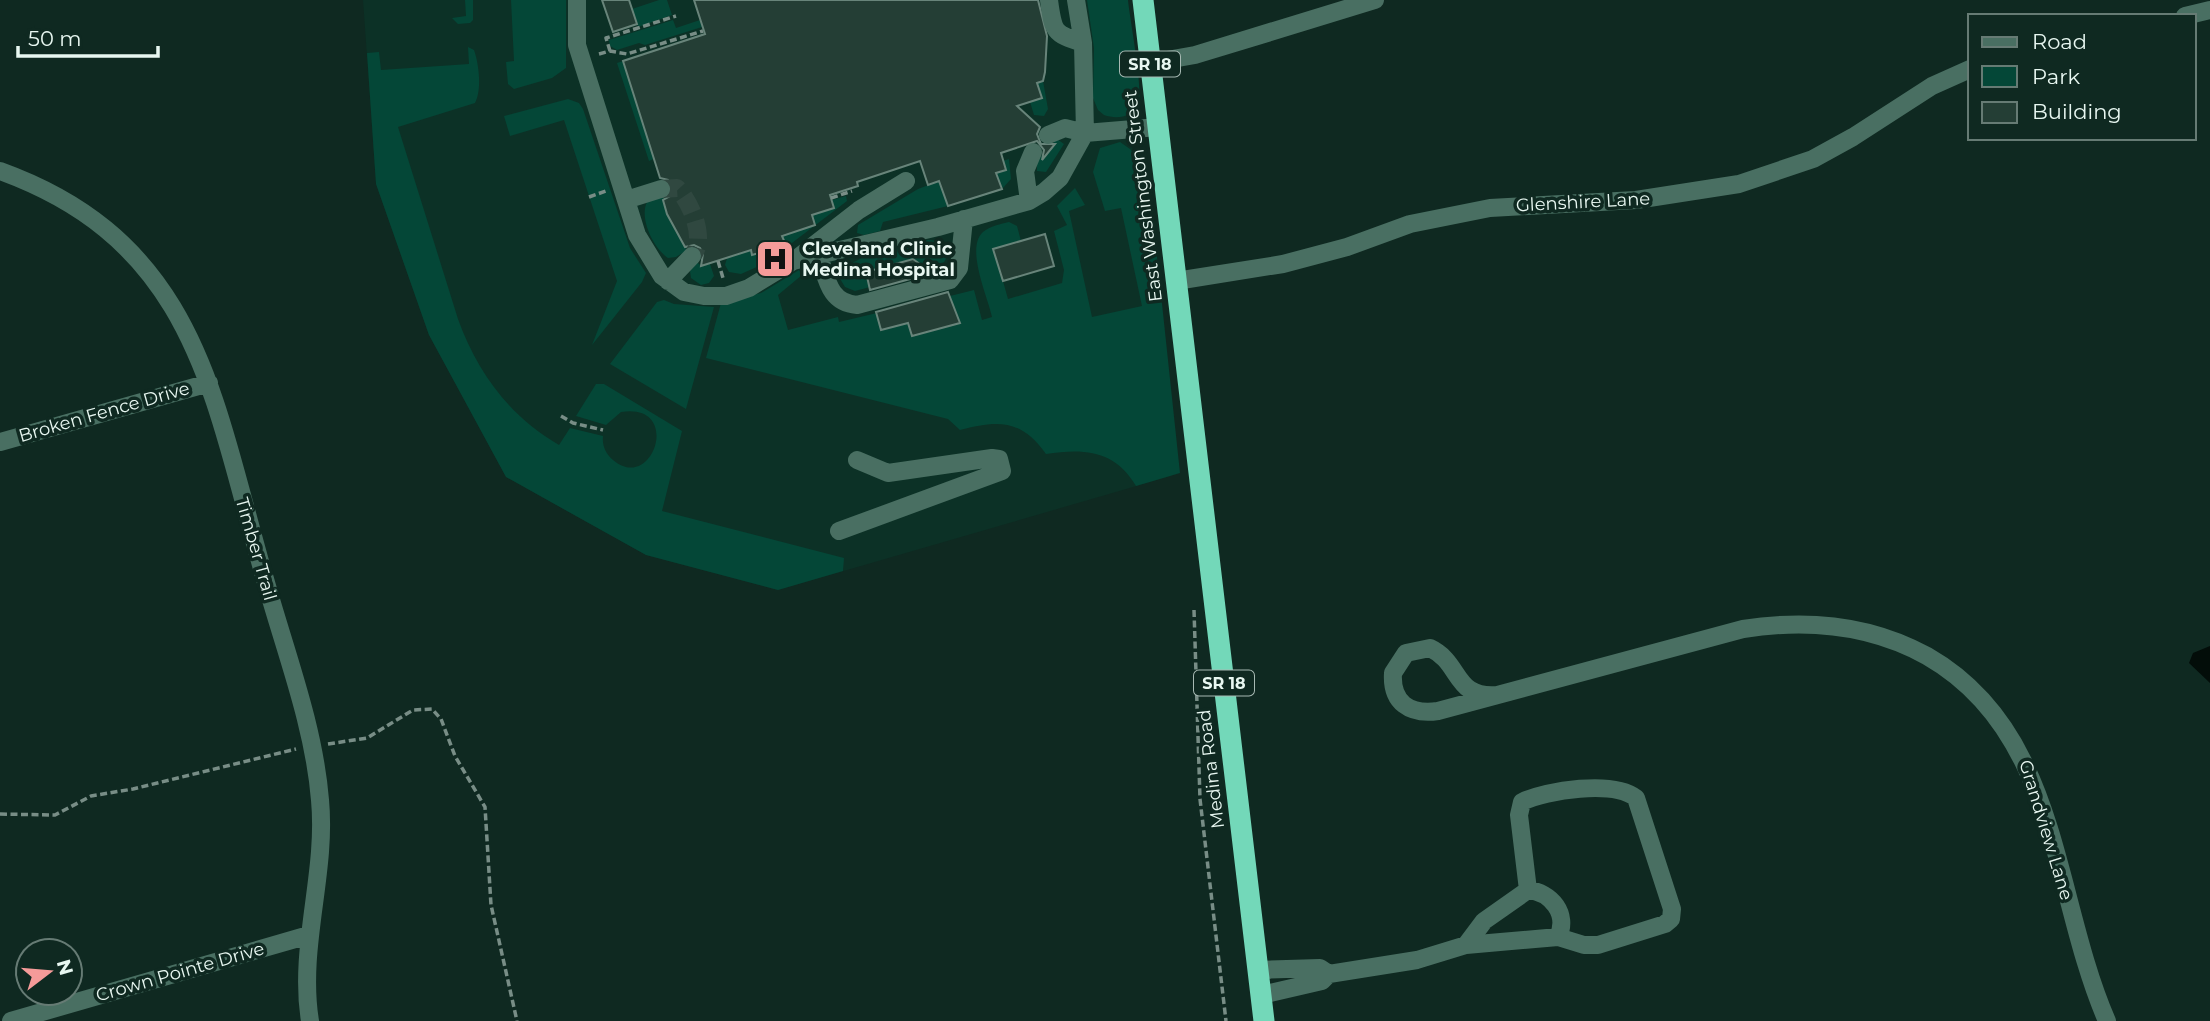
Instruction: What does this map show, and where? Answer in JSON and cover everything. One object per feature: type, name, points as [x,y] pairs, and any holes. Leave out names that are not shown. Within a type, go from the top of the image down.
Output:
[{"type":"highway","name":"East Washington Street","points":[[1143,0],[1184,346]]},
{"type":"highway","name":"Medina Road","points":[[1184,346],[1264,1021]]},
{"type":"street","points":[[577,0],[577,45],[619,194],[646,254],[668,281],[684,292],[726,296],[749,288],[793,261],[859,210],[906,181]]},
{"type":"street","points":[[1049,0],[1055,30],[1060,36],[1083,43]]},
{"type":"street","points":[[793,261],[1029,201],[1060,178],[1085,133],[1083,43],[1076,0]]},
{"type":"street","points":[[1150,63],[1195,55],[1375,0]]},
{"type":"street","name":"Glenshire Lane","points":[[1176,281],[1283,264],[1347,247],[1410,224],[1490,208],[1636,200],[1739,184],[1813,159],[1853,137],[1932,86],[1968,70]]},
{"type":"street","points":[[1048,135],[1065,128],[1085,133],[1158,127]]},
{"type":"street","points":[[1029,201],[1025,171],[1033,152]]},
{"type":"street","name":"Timber Trail","points":[[0,171],[65,199],[97,221],[130,251],[178,312],[209,383],[316,763],[321,838],[309,935],[307,974],[310,1021]]},
{"type":"street","points":[[619,194],[661,189]]},
{"type":"street","points":[[819,256],[834,297],[843,304],[857,305],[950,280],[959,268],[964,219]]},
{"type":"street","points":[[668,281],[692,256]]},
{"type":"street","name":"Broken Fence Drive","points":[[0,442],[209,383]]},
{"type":"street","points":[[839,531],[1002,471],[999,459],[992,458],[888,473],[857,460]]},
{"type":"street","name":"Grandview Lane","points":[[1498,695],[1473,693],[1462,685],[1449,662],[1430,648],[1417,648],[1406,653],[1393,673],[1396,696],[1414,712],[1438,711],[1498,695],[1743,629],[1778,623],[1819,623],[1855,628],[1915,649],[1970,686],[2008,728],[2022,755],[2036,787],[2088,972],[2107,1021]]},
{"type":"street","points":[[1261,995],[1322,981],[1329,974],[1417,960],[1466,946],[1558,937],[1584,945],[1598,945],[1641,933],[1671,919],[1672,909],[1636,798],[1615,787],[1600,786],[1522,802],[1519,815],[1528,890]]},
{"type":"street","points":[[1466,946],[1484,921],[1528,890],[1539,891],[1558,908],[1561,929],[1558,937]]},
{"type":"street","name":"Crown Pointe Drive","points":[[11,1021],[309,935]]},
{"type":"street","points":[[1258,970],[1321,968],[1329,974]]},
{"type":"path","points":[[610,51],[606,38],[676,16]]},
{"type":"path","points":[[593,56],[610,51],[627,54],[704,31]]},
{"type":"path","points":[[831,198],[859,189]]},
{"type":"path","points":[[589,197],[619,194]]},
{"type":"path","points":[[718,261],[724,280]]},
{"type":"path","points":[[561,416],[572,423],[603,430]]},
{"type":"path","points":[[1193,596],[1200,799],[1226,1021]]},
{"type":"shaded area","name":"Cleveland Clinic Medina Hospital","points":[[363,0],[1115,0],[1171,476],[778,590],[646,555],[506,477],[429,335],[376,184]]},
{"type":"shaded area","points":[[2210,646],[2210,683],[2189,663],[2193,653]]},
{"type":"green space","points":[[465,0],[473,0],[473,20],[470,23],[458,24],[452,18],[466,16]]},
{"type":"green space","points":[[511,0],[566,0],[566,68],[552,78],[514,89],[508,84],[506,62],[514,61]]},
{"type":"green space","points":[[667,0],[672,15],[638,27],[632,9]]},
{"type":"green space","points":[[1087,0],[1128,0],[1139,99],[1134,110],[1126,116],[1104,115],[1098,110],[1093,98],[1094,48]]},
{"type":"green space","points":[[673,20],[676,28],[700,20],[702,27],[645,45],[639,43],[617,50],[610,46],[609,40]]},
{"type":"green space","points":[[468,47],[474,50],[478,69],[479,84],[475,103],[398,127],[458,319],[485,375],[525,421],[559,445],[570,428],[603,436],[605,449],[613,460],[627,467],[640,465],[649,457],[655,445],[656,432],[652,420],[640,413],[621,412],[606,425],[576,416],[596,384],[604,384],[682,431],[662,511],[844,558],[843,571],[778,590],[646,555],[506,477],[429,335],[376,184],[367,53],[379,52],[381,70],[469,64]]},
{"type":"green space","points":[[623,61],[656,158],[649,161],[617,63]]},
{"type":"green space","points":[[1043,81],[1048,109],[1044,116],[1034,115],[1030,102],[1042,98],[1037,83]]},
{"type":"green space","points":[[568,99],[579,103],[583,109],[630,248],[646,273],[642,282],[592,345],[617,281],[564,120],[510,136],[504,116]]},
{"type":"green space","points":[[1057,139],[1064,144],[1046,172],[1037,171],[1037,161]]},
{"type":"green space","points":[[1120,142],[1130,149],[1148,172],[1180,473],[1136,486],[1128,474],[1108,458],[1073,451],[1046,454],[1027,434],[1008,425],[986,425],[960,430],[948,419],[706,358],[721,303],[761,293],[799,270],[802,275],[778,295],[788,330],[838,317],[839,322],[877,313],[881,330],[908,323],[960,323],[950,296],[974,290],[982,320],[992,317],[979,273],[976,249],[978,239],[989,228],[1009,222],[1017,226],[1021,241],[994,249],[1008,299],[1062,283],[1064,270],[1054,231],[1067,225],[1057,206],[1075,188],[1085,205],[1069,211],[1092,317],[1142,306],[1121,208],[1105,211],[1093,172],[1100,148]]},
{"type":"green space","points":[[1009,159],[1011,179],[1002,189],[996,173],[1003,161]]},
{"type":"green space","points":[[939,181],[948,206],[883,222],[880,231],[864,235],[857,233],[858,225],[918,189]]},
{"type":"green space","points":[[663,196],[675,231],[687,250],[676,257],[668,258],[662,253],[646,224],[647,202]]},
{"type":"green space","points":[[846,196],[847,201],[767,262],[764,262],[762,253],[785,245],[782,236],[815,225],[812,215],[834,208],[832,200]]},
{"type":"green space","points":[[928,240],[939,242],[946,250],[947,257],[941,267],[929,270],[913,259],[866,271],[870,287],[855,291],[845,287],[839,277],[846,266],[862,258]]},
{"type":"green space","points":[[749,247],[752,255],[757,254],[759,266],[741,274],[729,272],[725,265],[727,258],[738,254],[737,250]]},
{"type":"green space","points":[[697,262],[701,266],[710,264],[714,276],[709,283],[701,285],[691,278],[690,271]]},
{"type":"green space","points":[[664,300],[674,304],[714,307],[686,409],[610,364],[657,302]]},
{"type":"building","points":[[602,0],[629,0],[637,24],[613,32]]},
{"type":"building","points":[[694,0],[1038,0],[1047,36],[1045,72],[1043,81],[1037,83],[1042,98],[1017,106],[1040,127],[1037,134],[1041,144],[1055,144],[1042,160],[1044,150],[1037,141],[1001,153],[1006,170],[996,173],[1002,189],[948,206],[939,181],[928,185],[920,161],[857,182],[858,186],[830,195],[834,208],[812,215],[815,225],[782,236],[786,245],[752,255],[751,250],[701,266],[703,254],[700,248],[694,245],[685,247],[667,214],[663,200],[670,196],[672,186],[668,180],[660,178],[623,61],[705,34]]},
{"type":"building","points":[[1045,234],[1054,266],[1003,281],[993,249]]},
{"type":"building","points":[[913,259],[932,273],[870,290],[866,272]]},
{"type":"building","points":[[948,292],[960,323],[912,336],[908,323],[881,330],[876,312]]},
{"type":"tunnel","points":[[661,189],[677,188],[692,211],[698,231],[698,241],[692,256]]},
{"type":"place","name":"Cleveland Clinic Medina Hospital","points":[[775,259]]}]
